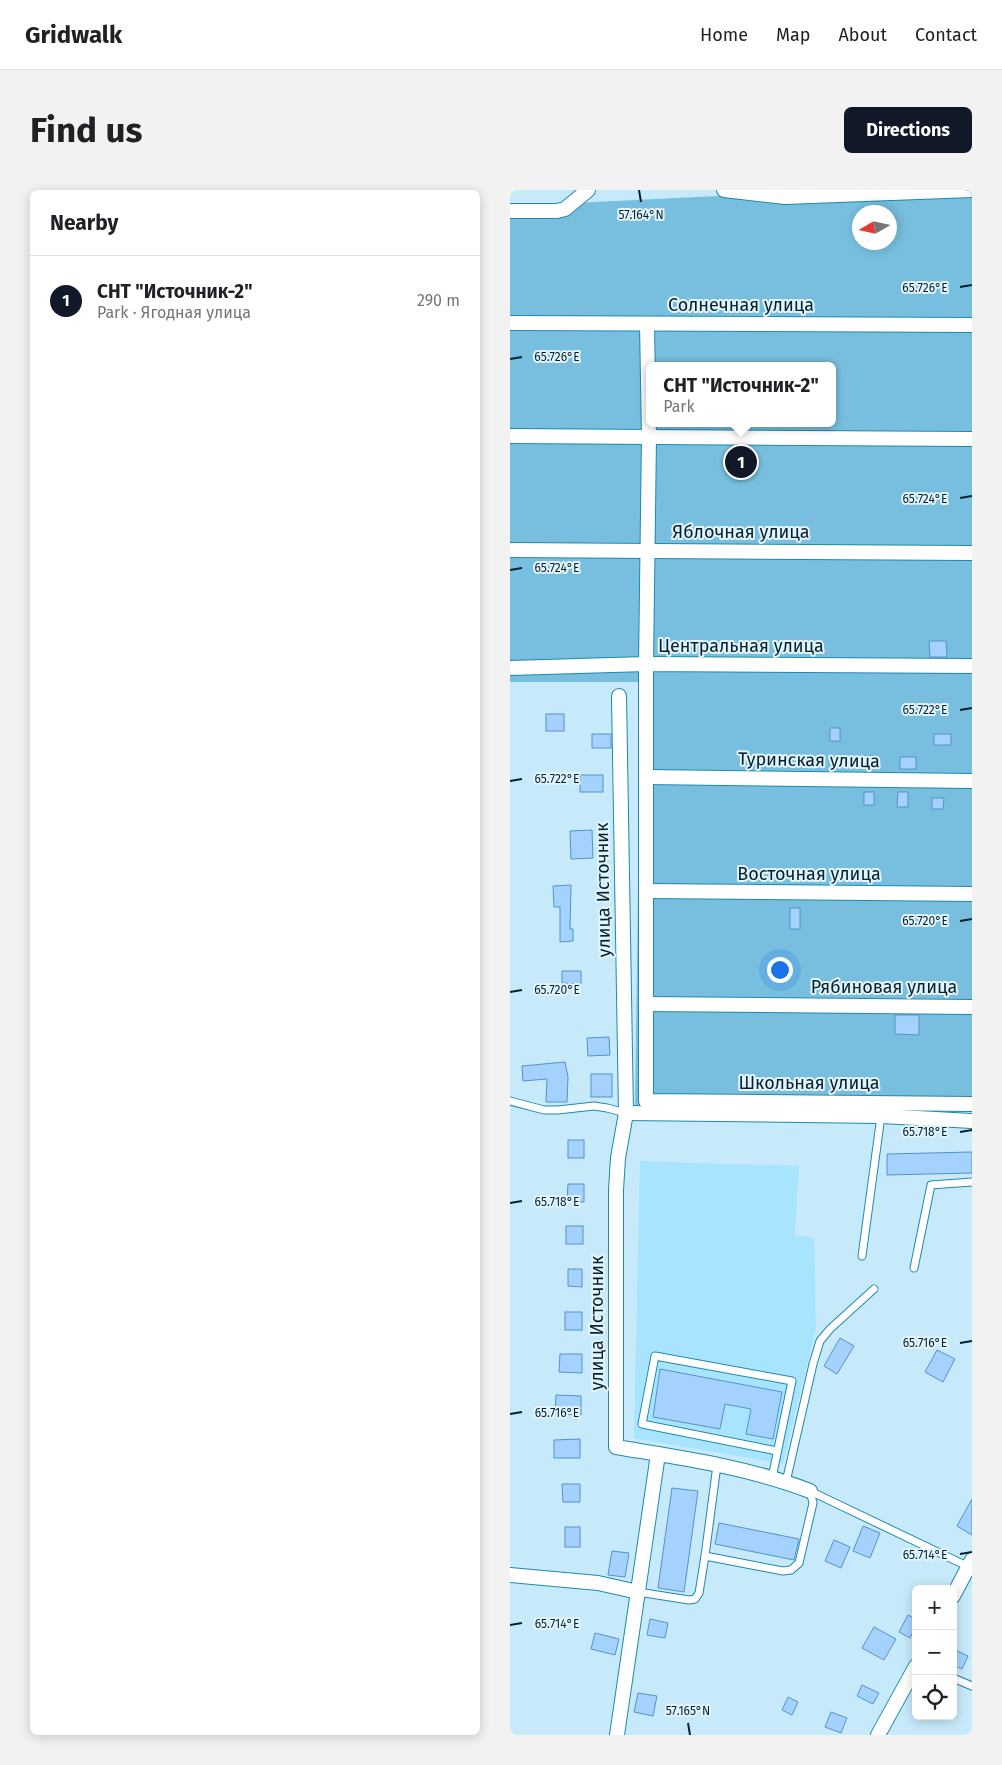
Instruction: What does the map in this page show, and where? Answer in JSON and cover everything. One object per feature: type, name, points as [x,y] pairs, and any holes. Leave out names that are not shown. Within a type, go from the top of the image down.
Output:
[{"type":"street","points":[[510,212],[557,211],[565,209],[588,190]]},
{"type":"street","points":[[724,190],[785,197],[972,190]]},
{"type":"street","name":"Солнечная улица","points":[[510,323],[972,325]]},
{"type":"street","points":[[648,324],[648,362]]},
{"type":"street","points":[[646,1004],[648,427]]},
{"type":"street","points":[[510,436],[972,439]]},
{"type":"street","name":"Яблочная улица","points":[[510,550],[972,553]]},
{"type":"street","name":"Центральная улица","points":[[510,668],[646,664],[972,666]]},
{"type":"street","name":"улица Источник","points":[[619,696],[626,1113],[618,1158],[616,1190],[616,1447],[658,1454]]},
{"type":"street","name":"Туринская улица","points":[[646,777],[972,781]]},
{"type":"street","name":"Восточная улица","points":[[646,891],[972,894]]},
{"type":"street","name":"Рябиновая улица","points":[[646,1004],[972,1007]]},
{"type":"street","name":"Школьная улица","points":[[646,1004],[646,1101],[972,1104]]},
{"type":"street","points":[[626,1113],[882,1116],[972,1121]]},
{"type":"street","points":[[617,1735],[658,1454],[772,1478],[810,1491]]},
{"type":"street","points":[[957,1588],[970,1564]]},
{"type":"street","points":[[510,1574],[598,1584],[638,1592]]},
{"type":"street","points":[[878,1735],[912,1673]]},
{"type":"lane","points":[[510,1101],[544,1110],[594,1106],[626,1113]]},
{"type":"lane","points":[[862,1256],[882,1116]]},
{"type":"lane","points":[[914,1268],[931,1185],[972,1182]]},
{"type":"lane","points":[[786,1482],[820,1341],[830,1329],[874,1289]]},
{"type":"lane","points":[[772,1478],[792,1381],[655,1356],[642,1424],[777,1452]]},
{"type":"lane","points":[[638,1592],[689,1600],[695,1599],[699,1593],[717,1466]]},
{"type":"lane","points":[[704,1556],[783,1571],[791,1570],[799,1563],[813,1503],[810,1491]]},
{"type":"lane","points":[[810,1491],[970,1564]]},
{"type":"lane","points":[[957,1680],[972,1686]]},
{"type":"shaded area","points":[[842,190],[972,190],[972,1111],[635,1106],[641,682],[510,682],[510,203],[553,204]]},
{"type":"shaded area","points":[[640,1161],[799,1166],[795,1235],[814,1238],[816,1328],[783,1464],[634,1438]]},
{"type":"building","points":[[929,641],[946,641],[947,657],[930,657]]},
{"type":"building","points":[[546,714],[564,714],[564,731],[546,731]]},
{"type":"building","points":[[830,728],[840,728],[840,741],[830,741]]},
{"type":"building","points":[[592,734],[611,734],[611,748],[592,748]]},
{"type":"building","points":[[934,734],[951,734],[951,745],[934,745]]},
{"type":"building","points":[[865,756],[878,756],[878,768],[865,768]]},
{"type":"building","points":[[900,757],[916,757],[916,769],[900,769]]},
{"type":"building","points":[[580,775],[603,775],[603,792],[580,792]]},
{"type":"building","points":[[864,792],[874,792],[874,805],[864,805]]},
{"type":"building","points":[[898,792],[908,792],[908,807],[897,807]]},
{"type":"building","points":[[932,798],[944,798],[943,809],[932,809]]},
{"type":"building","points":[[592,830],[593,858],[571,859],[570,831]]},
{"type":"building","points":[[571,885],[570,929],[573,929],[573,941],[560,942],[560,907],[554,907],[553,886]]},
{"type":"building","points":[[790,908],[800,908],[800,929],[790,929]]},
{"type":"building","points":[[562,971],[581,971],[581,984],[562,983]]},
{"type":"building","points":[[895,1015],[919,1015],[919,1035],[895,1034]]},
{"type":"building","points":[[609,1037],[610,1055],[588,1056],[587,1038]]},
{"type":"building","points":[[565,1062],[568,1077],[567,1102],[546,1102],[547,1079],[523,1081],[522,1066]]},
{"type":"building","points":[[591,1074],[612,1074],[612,1097],[591,1097]]},
{"type":"building","points":[[568,1140],[584,1140],[584,1158],[568,1158]]},
{"type":"building","points":[[972,1152],[972,1173],[887,1175],[887,1154]]},
{"type":"building","points":[[568,1184],[584,1184],[584,1202],[567,1201]]},
{"type":"building","points":[[566,1226],[583,1226],[583,1244],[566,1244]]},
{"type":"building","points":[[568,1269],[582,1269],[582,1287],[568,1286]]},
{"type":"building","points":[[565,1312],[582,1312],[582,1330],[565,1330]]},
{"type":"building","points":[[840,1338],[854,1346],[837,1374],[824,1366]]},
{"type":"building","points":[[937,1350],[955,1359],[943,1382],[925,1372]]},
{"type":"building","points":[[560,1354],[582,1354],[582,1373],[559,1372]]},
{"type":"building","points":[[660,1369],[782,1392],[773,1439],[746,1434],[751,1409],[725,1404],[720,1429],[653,1417]]},
{"type":"building","points":[[556,1395],[581,1396],[581,1415],[555,1414]]},
{"type":"building","points":[[580,1439],[580,1458],[554,1458],[554,1440]]},
{"type":"building","points":[[562,1484],[580,1484],[580,1502],[563,1502]]},
{"type":"building","points":[[672,1488],[698,1491],[684,1592],[658,1588]]},
{"type":"building","points":[[972,1499],[972,1535],[957,1526]]},
{"type":"building","points":[[719,1523],[799,1539],[794,1560],[715,1544]]},
{"type":"building","points":[[863,1526],[880,1533],[870,1558],[853,1551]]},
{"type":"building","points":[[565,1527],[580,1527],[580,1547],[565,1547]]},
{"type":"building","points":[[834,1540],[850,1547],[841,1568],[825,1561]]},
{"type":"building","points":[[612,1551],[629,1553],[625,1577],[608,1575]]},
{"type":"building","points":[[908,1615],[912,1617],[912,1634],[910,1638],[899,1632]]},
{"type":"building","points":[[650,1619],[668,1623],[665,1638],[647,1635]]},
{"type":"building","points":[[874,1627],[896,1639],[884,1660],[862,1648]]},
{"type":"building","points":[[595,1633],[619,1639],[615,1655],[591,1649]]},
{"type":"building","points":[[957,1651],[968,1656],[962,1669],[957,1667]]},
{"type":"building","points":[[862,1685],[879,1693],[873,1704],[857,1696]]},
{"type":"building","points":[[638,1693],[657,1696],[653,1716],[634,1712]]},
{"type":"building","points":[[788,1697],[798,1702],[792,1715],[782,1710]]},
{"type":"building","points":[[831,1712],[847,1718],[841,1733],[825,1727]]},
{"type":"place","name":"СНТ \"Источник-2\"","points":[[741,462]]}]
